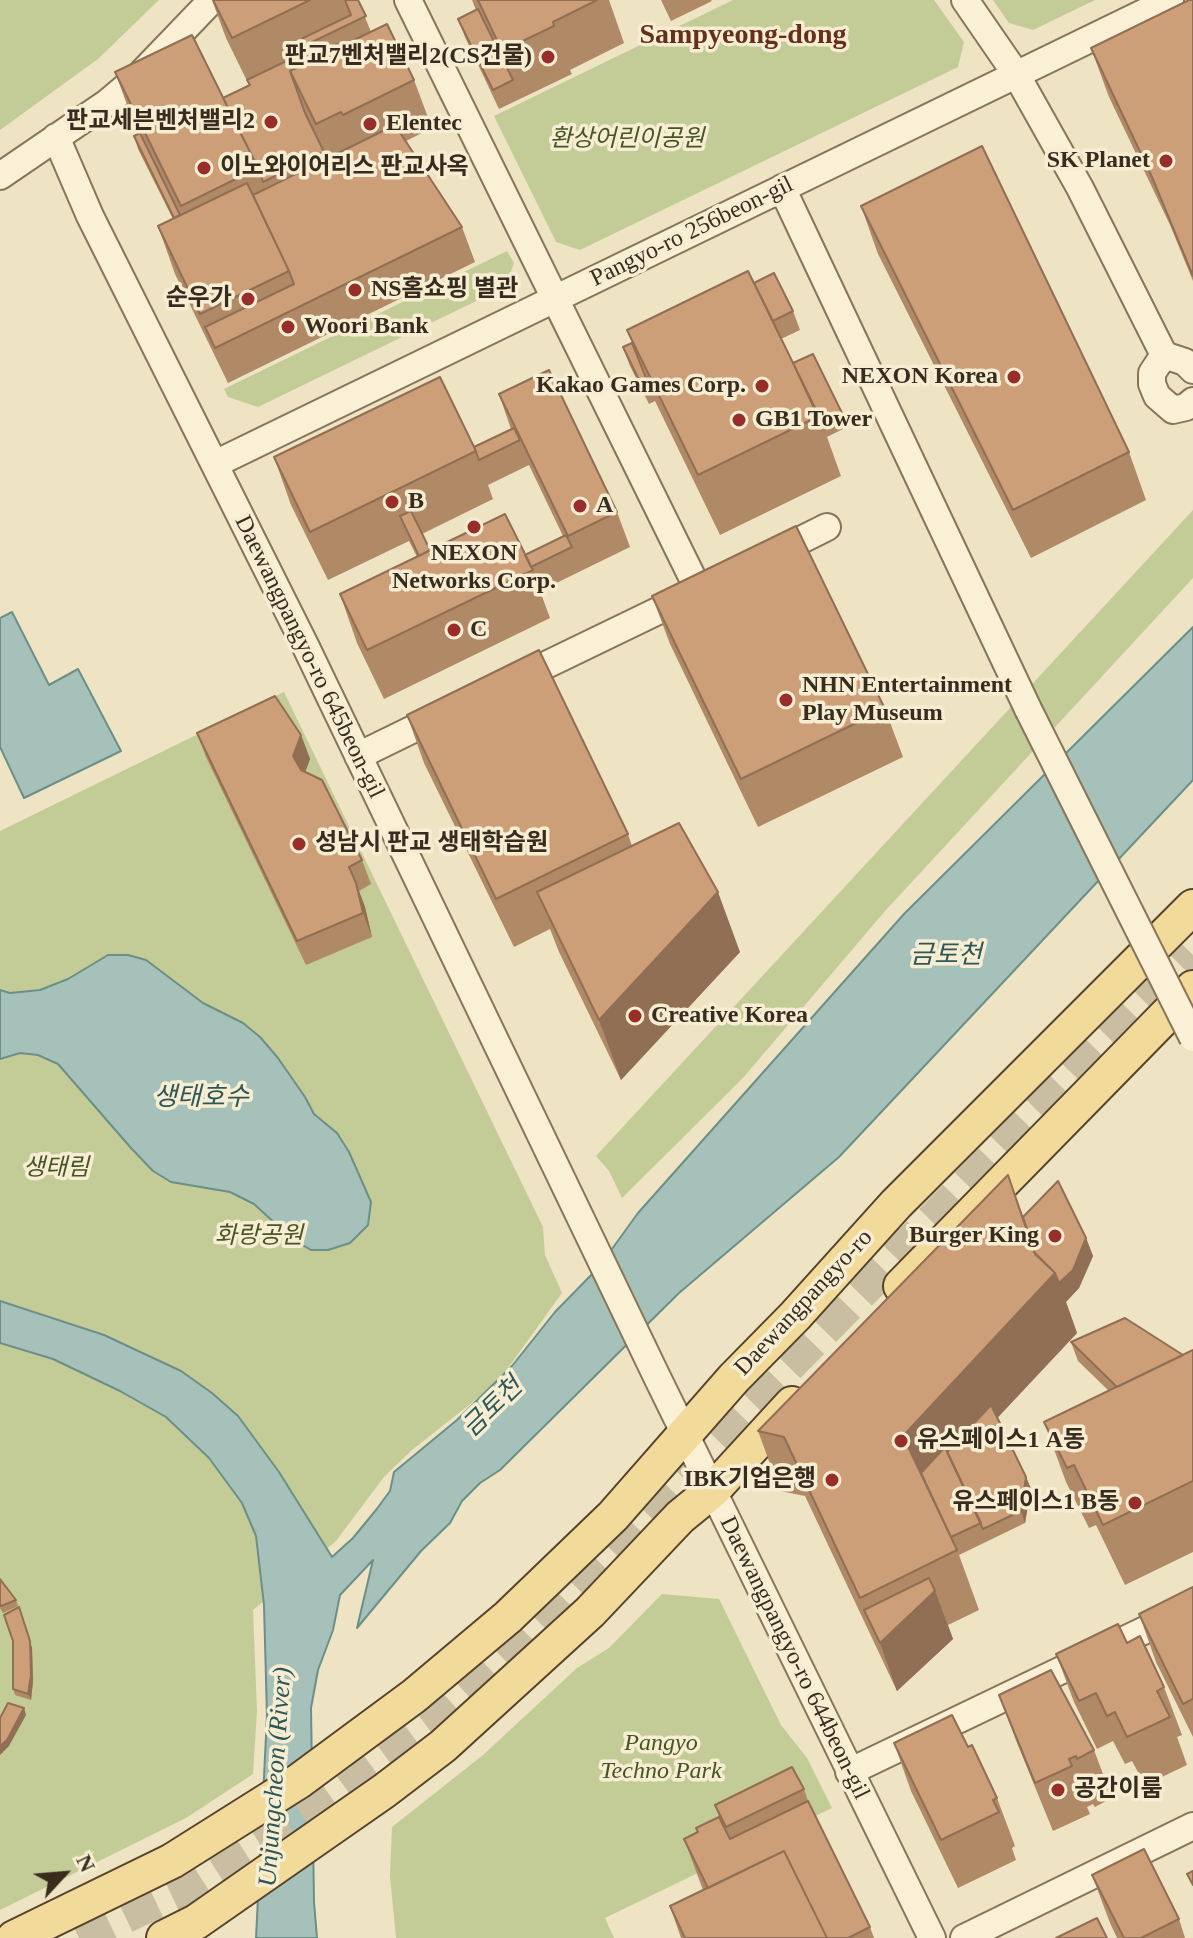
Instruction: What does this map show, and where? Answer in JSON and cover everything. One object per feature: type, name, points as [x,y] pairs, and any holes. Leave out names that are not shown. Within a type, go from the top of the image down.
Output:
[{"type":"main road","name":"Daewangpangyo-ro","points":[[14,1938],[172,1861],[299,1781],[414,1696],[508,1617],[613,1516],[685,1433],[896,1204],[1193,907]]},
{"type":"main road","points":[[881,1308],[1193,988]]},
{"type":"main road","points":[[164,1938],[196,1922],[384,1791],[443,1746],[590,1612],[680,1517],[713,1490],[818,1377]]},
{"type":"street","points":[[0,176],[107,103],[139,76],[212,0]]},
{"type":"street","points":[[408,0],[699,591]]},
{"type":"street","points":[[965,0],[1016,74],[1080,188],[1164,355],[1185,362],[1193,370]]},
{"type":"street","name":"Pangyo-ro 256beon-gil","points":[[215,464],[1170,0]]},
{"type":"street","name":"Daewangpangyo-ro 645beon-gil","points":[[56,137],[90,216],[358,756],[657,1377]]},
{"type":"street","points":[[782,188],[1028,709],[1193,1038]]},
{"type":"street","points":[[1164,355],[1152,373],[1157,396],[1173,410],[1186,407],[1193,401]]},
{"type":"street","points":[[756,563],[827,527]]},
{"type":"street","points":[[486,694],[727,577]]},
{"type":"street","points":[[358,756],[458,708]]},
{"type":"street","name":"Daewangpangyo-ro 644beon-gil","points":[[657,1377],[932,1938]]},
{"type":"street","points":[[849,1772],[1193,1607]]},
{"type":"street","points":[[964,1938],[1193,1826]]},
{"type":"green space","points":[[0,0],[159,0],[98,59],[0,130]]},
{"type":"green space","name":"환상어린이공원","points":[[733,0],[934,0],[964,42],[958,67],[580,250],[556,242],[494,116]]},
{"type":"green space","points":[[993,0],[1095,0],[1033,30],[1009,23]]},
{"type":"green space","points":[[507,251],[514,263],[505,287],[258,407],[228,397],[224,389]]},
{"type":"green space","points":[[1193,510],[1193,578],[885,911],[743,1078],[622,1198],[609,1171],[596,1156]]},
{"type":"green space","name":"화랑공원","points":[[284,692],[543,1227],[545,1255],[562,1293],[498,1382],[412,1450],[384,1477],[336,1541],[253,1610],[257,1711],[253,1774],[186,1818],[0,1910],[0,831]]},
{"type":"green space","name":"Pangyo Techno Park","points":[[662,1594],[719,1599],[781,1725],[807,1758],[832,1808],[605,1918],[614,1938],[396,1938],[390,1876],[392,1827],[483,1755],[577,1668],[609,1648]]},
{"type":"water","points":[[12,612],[49,685],[78,669],[121,751],[24,798],[0,747],[0,618]]},
{"type":"water","name":"금토천","points":[[1193,627],[1193,780],[839,1157],[679,1293],[500,1470],[480,1483],[462,1501],[450,1523],[421,1551],[357,1628],[373,1560],[340,1595],[333,1630],[318,1670],[311,1708],[317,1938],[256,1938],[267,1716],[264,1605],[256,1536],[242,1503],[209,1458],[166,1417],[53,1359],[0,1343],[0,1301],[104,1335],[181,1371],[212,1393],[238,1416],[279,1472],[332,1557],[353,1538],[390,1491],[394,1472],[457,1420],[512,1366],[555,1312],[599,1267],[638,1213],[904,914]]},
{"type":"water","name":"생태호수","points":[[108,955],[128,955],[146,960],[203,1003],[243,1023],[278,1058],[314,1114],[337,1133],[371,1202],[368,1225],[350,1243],[328,1250],[311,1250],[291,1238],[254,1204],[230,1192],[171,1182],[153,1171],[58,1064],[38,1055],[20,1053],[0,1059],[0,990],[10,993],[40,990],[68,979]]},
{"type":"building","points":[[213,0],[310,0],[232,38]]},
{"type":"building","points":[[345,0],[358,0],[366,16],[306,45],[303,38],[351,15]]},
{"type":"building","points":[[478,0],[597,0],[553,22],[554,26],[502,51]]},
{"type":"building","name":"SK Planet","points":[[1193,0],[1193,276],[1152,177],[1091,48]]},
{"type":"building","points":[[478,9],[513,80],[493,90],[458,19]]},
{"type":"building","points":[[387,24],[414,80],[343,115],[341,112],[316,124],[290,71]]},
{"type":"building","name":"이노와이어리스 판교사옥","points":[[192,35],[258,168],[181,206],[115,72]]},
{"type":"building","points":[[337,44],[339,48],[290,71],[305,113],[324,152],[263,182],[223,98],[250,85],[247,80],[307,51],[310,57]]},
{"type":"building","points":[[395,125],[462,227],[215,348],[205,327],[294,284],[253,195]]},
{"type":"building","points":[[140,133],[180,215],[174,218],[134,136]]},
{"type":"building","name":"NEXON Korea","points":[[982,146],[1129,452],[1013,510],[861,206]]},
{"type":"building","points":[[247,183],[289,271],[200,314],[158,226]]},
{"type":"building","points":[[748,271],[819,416],[698,475],[627,330]]},
{"type":"building","points":[[774,273],[793,311],[773,321],[754,283]]},
{"type":"building","points":[[632,343],[648,383],[642,386],[623,347]]},
{"type":"building","points":[[813,354],[843,415],[822,425],[793,363]]},
{"type":"building","name":"A","points":[[549,370],[617,512],[568,536],[499,394]]},
{"type":"building","points":[[440,377],[476,451],[310,532],[274,457]]},
{"type":"building","points":[[514,428],[520,440],[479,460],[474,447]]},
{"type":"building","points":[[411,511],[430,550],[419,556],[400,516]]},
{"type":"building","points":[[505,514],[533,570],[367,650],[340,594]]},
{"type":"building","name":"NHN Entertainment Play Museum","points":[[796,526],[885,709],[741,779],[652,596]]},
{"type":"building","points":[[566,535],[572,547],[531,567],[525,555]]},
{"type":"building","points":[[539,650],[628,834],[496,899],[407,715]]},
{"type":"building","name":"성남시 판교 생태학습원","points":[[275,696],[301,735],[293,756],[301,770],[322,780],[362,860],[349,867],[363,913],[297,941],[197,733]]},
{"type":"building","points":[[679,823],[718,892],[599,1020],[537,892]]},
{"type":"building","points":[[1008,1175],[1034,1252],[1055,1273],[903,1436],[957,1550],[860,1598],[784,1437],[758,1431]]},
{"type":"building","points":[[1058,1181],[1086,1238],[1073,1270],[1059,1283],[1055,1273],[1035,1254],[1023,1217]]},
{"type":"building","points":[[1125,1318],[1183,1355],[1117,1387],[1071,1342]]},
{"type":"building","points":[[1193,1350],[1193,1481],[1103,1525],[1074,1465],[1067,1468],[1044,1422]]},
{"type":"building","points":[[991,1405],[1026,1477],[1021,1511],[983,1529],[947,1452]]},
{"type":"building","points":[[945,1447],[981,1523],[951,1537],[921,1473]]},
{"type":"building","points":[[929,1578],[935,1591],[880,1643],[864,1610]]},
{"type":"building","points":[[0,1579],[16,1600],[1,1606],[0,1605]]},
{"type":"building","points":[[1193,1587],[1193,1699],[1183,1704],[1139,1614]]},
{"type":"building","points":[[19,1607],[30,1641],[28,1694],[13,1689],[13,1641],[4,1615]]},
{"type":"building","points":[[1118,1624],[1127,1643],[1140,1636],[1164,1687],[1157,1691],[1170,1717],[1127,1737],[1115,1712],[1107,1716],[1096,1693],[1079,1701],[1056,1654]]},
{"type":"building","points":[[1051,1670],[1094,1750],[1077,1759],[1076,1756],[1069,1759],[1072,1766],[1035,1783],[999,1695]]},
{"type":"building","points":[[8,1703],[24,1708],[7,1740],[0,1746],[0,1718]]},
{"type":"building","points":[[952,1715],[968,1747],[972,1745],[997,1798],[993,1800],[999,1812],[941,1840],[894,1743]]},
{"type":"building","points":[[792,1767],[804,1789],[726,1827],[715,1805]]},
{"type":"building","points":[[808,1801],[870,1927],[848,1938],[827,1938],[784,1851],[708,1888],[684,1839],[698,1832],[696,1828],[719,1817],[730,1839]]},
{"type":"building","points":[[1144,1849],[1179,1919],[1141,1938],[1124,1938],[1092,1875]]},
{"type":"building","points":[[784,1851],[827,1938],[685,1938],[670,1906]]},
{"type":"building","points":[[1193,1871],[1193,1885],[1187,1874]]},
{"type":"building","points":[[1097,1918],[1107,1938],[1056,1938]]},
{"type":"tunnel","points":[[79,1938],[183,1889],[317,1803],[439,1714],[519,1640],[1193,955]]},
{"type":"place","name":"판교7벤처밸리2(CS건물)","points":[[548,57]]},
{"type":"place","name":"판교세븐벤처밸리2","points":[[271,122]]},
{"type":"place","name":"Elentec","points":[[370,124]]},
{"type":"place","name":"SK Planet","points":[[1166,161]]},
{"type":"place","name":"이노와이어리스 판교사옥","points":[[204,168]]},
{"type":"place","name":"NS홈쇼핑 별관","points":[[355,290]]},
{"type":"place","name":"순우가","points":[[248,299]]},
{"type":"place","name":"Woori Bank","points":[[288,327]]},
{"type":"place","name":"NEXON Korea","points":[[1014,377]]},
{"type":"place","name":"Kakao Games Corp.","points":[[762,386]]},
{"type":"place","name":"GB1 Tower","points":[[739,420]]},
{"type":"place","name":"B","points":[[392,502]]},
{"type":"place","name":"A","points":[[580,506]]},
{"type":"place","name":"NEXON Networks Corp.","points":[[474,527]]},
{"type":"place","name":"C","points":[[454,630]]},
{"type":"place","name":"NHN Entertainment Play Museum","points":[[786,700]]},
{"type":"place","name":"성남시 판교 생태학습원","points":[[299,844]]},
{"type":"place","name":"Creative Korea","points":[[635,1016]]},
{"type":"place","name":"Burger King","points":[[1055,1236]]},
{"type":"place","name":"유스페이스1 A동","points":[[901,1441]]},
{"type":"place","name":"IBK기업은행","points":[[832,1480]]},
{"type":"place","name":"유스페이스1 B동","points":[[1135,1503]]},
{"type":"place","name":"공간이룸","points":[[1058,1790]]},
{"type":"district","name":"Sampyeong-dong","points":[[743,36]]},
{"type":"park label","name":"생태림","points":[[56,1169]]},
{"type":"water label","name":"Unjungcheon (River)","points":[[276,1777]]}]
